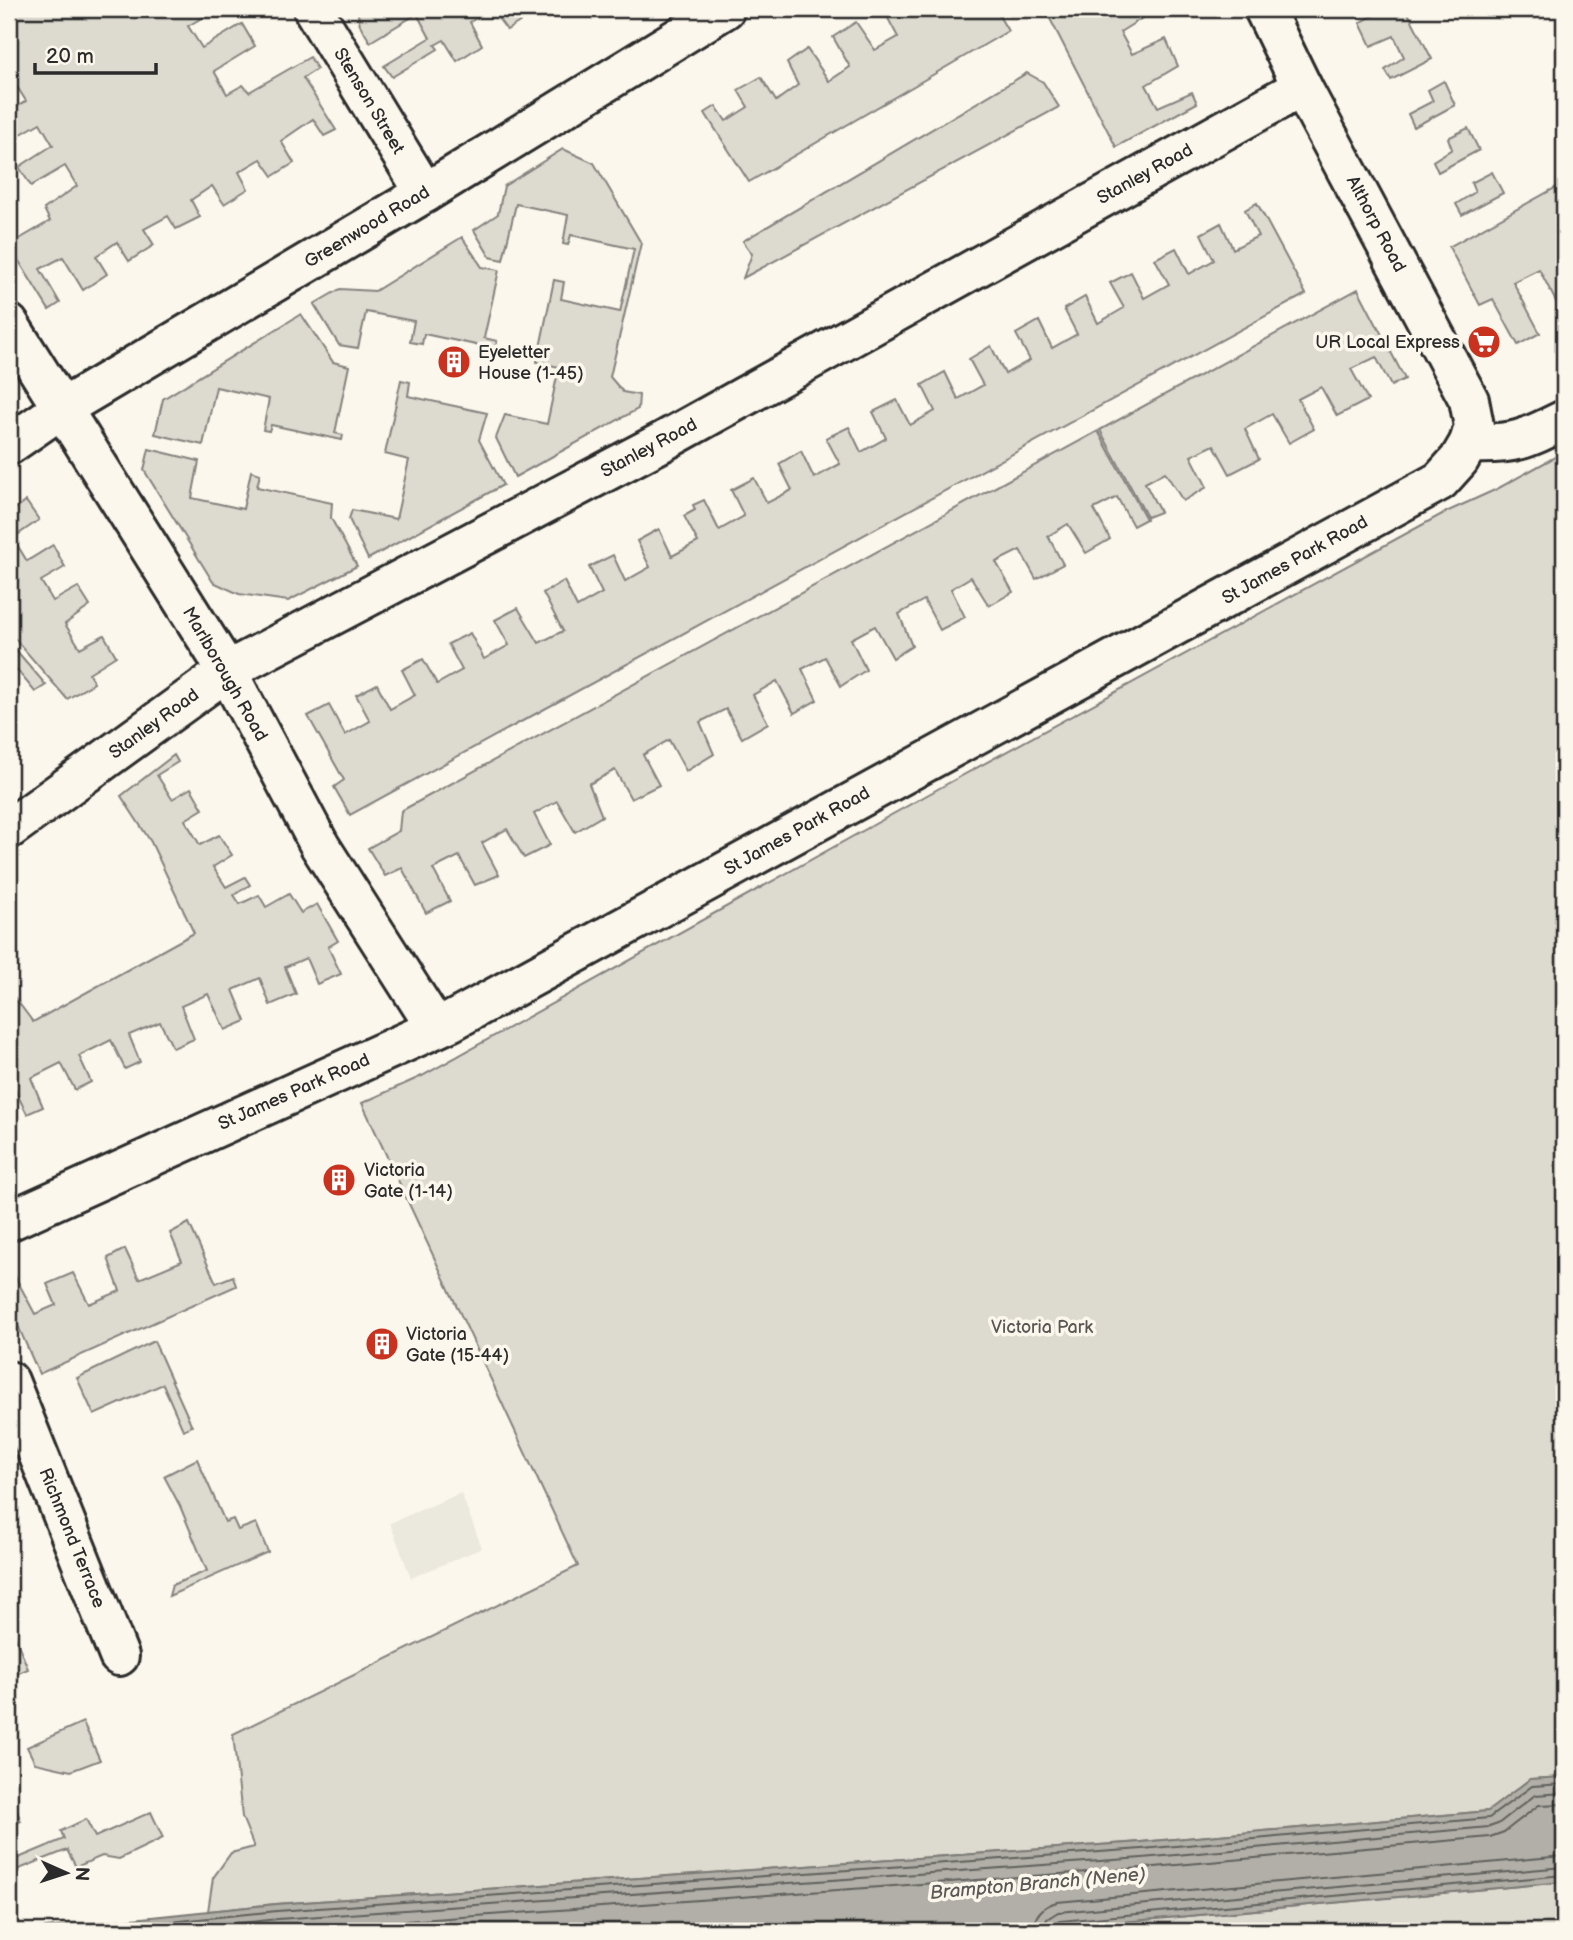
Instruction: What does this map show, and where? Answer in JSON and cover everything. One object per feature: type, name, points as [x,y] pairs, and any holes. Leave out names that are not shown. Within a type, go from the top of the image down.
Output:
[{"type":"street","name":"Stenson Street","points":[[313,9],[425,193]]},
{"type":"street","name":"Greenwood Road","points":[[9,445],[61,408],[425,193],[724,9]]},
{"type":"street","name":"Althorp Road","points":[[1264,9],[1302,87],[1469,400],[1474,426],[1469,443]]},
{"type":"street","name":"Stanley Road","points":[[9,829],[227,671],[662,442],[1302,87]]},
{"type":"street","name":"Marlborough Road","points":[[9,324],[227,671],[320,846],[436,1028]]},
{"type":"street","points":[[1469,443],[1500,444],[1525,440],[1564,420]]},
{"type":"street","name":"St James Park Road","points":[[9,1221],[450,1022],[1440,481],[1459,460],[1469,443]]},
{"type":"street","name":"Richmond Terrace","points":[[9,1381],[119,1656]]},
{"type":"shaded area","points":[[461,1493],[482,1548],[411,1578],[390,1523]]},
{"type":"green space","points":[[9,9],[217,9],[188,26],[202,48],[242,24],[255,46],[214,71],[227,94],[243,85],[249,92],[310,57],[317,69],[303,78],[336,130],[324,136],[313,119],[281,141],[294,163],[273,176],[261,159],[239,172],[248,189],[224,204],[212,186],[191,200],[200,217],[176,229],[168,216],[144,229],[154,245],[129,261],[117,242],[96,256],[107,274],[83,290],[63,257],[40,269],[60,303],[49,310],[9,245],[50,221],[44,209],[77,186],[65,166],[31,186],[19,167],[53,145],[40,123],[9,141],[9,112],[26,101],[14,82],[9,85]]},
{"type":"green space","points":[[357,9],[491,9],[470,22],[482,45],[457,61],[444,40],[435,45],[438,49],[392,77],[384,66],[430,38],[417,14],[370,42],[360,25]]},
{"type":"green space","points":[[491,9],[525,9],[529,16],[507,30]]},
{"type":"green space","points":[[883,9],[995,9],[1008,31],[749,182],[705,113],[716,106],[726,121],[748,107],[738,90],[761,77],[776,101],[798,85],[787,63],[807,49],[829,81],[850,67],[833,37],[856,22],[875,50],[898,37]]},
{"type":"green space","points":[[1045,9],[1150,9],[1152,12],[1120,32],[1132,54],[1166,39],[1178,66],[1146,85],[1158,107],[1192,92],[1197,103],[1116,147]]},
{"type":"green space","points":[[1385,9],[1406,9],[1432,59],[1391,80],[1385,70],[1404,57],[1394,36],[1371,46],[1360,23]]},
{"type":"green space","points":[[1027,73],[1043,82],[1059,107],[743,278],[752,254],[743,241]]},
{"type":"green space","points":[[1444,81],[1455,105],[1414,127],[1408,114],[1433,101],[1428,90]]},
{"type":"green space","points":[[1468,128],[1479,150],[1438,172],[1433,161],[1452,149],[1448,138]]},
{"type":"green space","points":[[563,149],[594,163],[641,243],[610,377],[623,392],[639,395],[638,409],[515,477],[496,438],[505,415],[547,424],[559,367],[537,362],[554,280],[564,282],[561,299],[620,312],[634,249],[571,235],[568,245],[563,244],[568,215],[516,204],[503,260],[490,257],[474,230],[498,214],[504,186]]},
{"type":"green space","points":[[1492,172],[1503,193],[1462,215],[1456,204],[1475,192],[1471,183]]},
{"type":"green space","points":[[1564,183],[1564,317],[1539,269],[1513,282],[1540,333],[1518,345],[1493,299],[1480,305],[1449,247]]},
{"type":"green space","points":[[1257,203],[1306,294],[350,815],[334,787],[344,780],[308,716],[329,705],[345,735],[370,721],[356,695],[377,684],[390,709],[415,695],[402,670],[423,659],[437,684],[462,670],[448,644],[470,633],[484,659],[509,645],[495,620],[518,608],[539,643],[563,631],[543,593],[564,581],[577,607],[602,593],[589,567],[613,555],[625,581],[650,567],[637,541],[659,529],[672,556],[698,542],[684,516],[695,510],[693,505],[704,500],[719,530],[744,516],[731,490],[754,478],[767,503],[792,490],[779,464],[801,451],[814,478],[840,464],[826,438],[849,427],[861,452],[886,438],[873,412],[897,400],[910,425],[935,411],[922,385],[945,372],[958,399],[983,385],[969,359],[991,346],[1005,374],[1030,360],[1016,334],[1039,321],[1052,348],[1077,334],[1064,309],[1085,297],[1098,323],[1124,308],[1110,283],[1131,272],[1144,298],[1169,284],[1155,259],[1176,248],[1189,274],[1214,260],[1201,234],[1221,223],[1233,249],[1258,236],[1245,210]]},
{"type":"green space","points":[[462,237],[482,267],[499,270],[484,338],[497,341],[495,349],[424,334],[422,344],[410,342],[414,321],[366,312],[358,348],[339,345],[314,304],[340,289],[375,291]]},
{"type":"green space","points":[[1358,289],[1405,379],[1391,386],[1376,357],[1351,369],[1368,400],[1337,416],[1321,387],[1298,399],[1314,429],[1289,443],[1272,414],[1245,429],[1259,459],[1230,474],[1214,445],[1191,456],[1207,487],[1183,501],[1165,472],[1145,483],[1160,512],[1147,517],[1100,430]]},
{"type":"green space","points":[[301,314],[333,362],[349,366],[335,433],[343,435],[342,440],[271,425],[269,431],[263,430],[269,399],[216,387],[203,445],[155,434],[163,399]]},
{"type":"green space","points":[[401,380],[410,382],[408,396],[487,413],[479,440],[503,485],[368,559],[349,519],[352,510],[396,519],[409,460],[385,454]]},
{"type":"green space","points":[[1098,431],[1146,519],[1133,526],[1117,497],[1094,509],[1110,539],[1086,553],[1068,524],[1048,536],[1063,564],[1036,579],[1020,550],[996,562],[1013,592],[989,606],[971,577],[951,589],[965,617],[940,630],[924,600],[899,614],[912,646],[893,658],[875,626],[851,639],[866,670],[841,686],[825,657],[802,669],[817,700],[794,713],[777,681],[753,695],[768,723],[742,738],[726,709],[700,722],[714,754],[686,771],[669,740],[643,755],[659,785],[631,799],[615,770],[589,784],[602,816],[575,832],[557,801],[534,814],[550,845],[524,858],[507,829],[482,843],[499,875],[475,885],[459,856],[433,869],[450,901],[426,913],[402,868],[385,876],[368,848],[399,831],[401,811]]},
{"type":"green space","points":[[149,449],[199,461],[192,498],[243,509],[251,471],[260,474],[257,487],[332,503],[331,518],[357,566],[288,601],[239,594],[213,582],[144,470]]},
{"type":"green space","name":"Victoria Park","points":[[1564,452],[1564,1777],[1530,1779],[1489,1811],[1141,1842],[208,1911],[213,1878],[231,1853],[254,1847],[242,1817],[233,1734],[578,1566],[362,1103],[422,1076],[945,785],[1444,513],[1497,489]]},
{"type":"green space","points":[[26,501],[39,520],[13,538],[27,561],[53,545],[65,567],[41,581],[53,601],[78,587],[90,606],[65,624],[80,648],[104,635],[116,656],[89,673],[94,683],[67,699],[9,632],[9,513]]},
{"type":"green space","points":[[9,642],[46,685],[35,692],[17,670],[9,675]]},
{"type":"green space","points":[[174,755],[178,762],[157,775],[172,799],[191,788],[203,809],[185,820],[200,845],[219,835],[232,855],[213,867],[226,887],[245,877],[250,885],[234,895],[240,904],[259,895],[266,907],[289,894],[301,913],[317,904],[338,941],[328,947],[341,974],[317,984],[306,958],[285,967],[296,994],[270,1005],[260,978],[233,990],[246,1021],[225,1030],[208,994],[181,1006],[194,1039],[173,1048],[160,1022],[129,1035],[140,1062],[125,1069],[111,1040],[79,1056],[91,1082],[75,1090],[61,1063],[31,1078],[43,1107],[27,1114],[11,1082],[9,1083],[9,990],[33,1022],[194,933],[151,842],[121,796]]},
{"type":"green space","points":[[189,1223],[216,1283],[233,1276],[236,1286],[39,1374],[9,1305],[9,1265],[35,1314],[56,1305],[47,1284],[73,1273],[89,1304],[120,1291],[108,1258],[125,1249],[139,1279],[182,1261],[170,1233]]},
{"type":"green space","points":[[154,1341],[192,1426],[183,1430],[163,1384],[94,1415],[77,1378]]},
{"type":"green space","points":[[197,1459],[225,1522],[233,1519],[238,1530],[256,1523],[268,1552],[169,1596],[172,1585],[207,1571],[180,1506],[164,1476]]},
{"type":"green space","points":[[9,1621],[28,1669],[9,1677]]},
{"type":"green space","points":[[83,1722],[100,1760],[71,1771],[35,1763],[27,1747]]},
{"type":"green space","points":[[9,1792],[21,1821],[9,1827]]},
{"type":"green space","points":[[151,1812],[163,1838],[119,1859],[102,1856],[76,1867],[67,1850],[9,1873],[9,1862],[64,1839],[61,1831],[86,1819],[95,1837]]},
{"type":"green space","points":[[1564,1882],[1564,1931],[1022,1931]]},
{"type":"water","name":"Brampton Branch (Nene)","points":[[1564,1777],[1564,1882],[1022,1931],[17,1931],[276,1904],[1141,1842],[1488,1811],[1530,1779]]},
{"type":"place","name":"UR Local Express","points":[[1484,342]]},
{"type":"place","name":"Eyeletter House (1-45)","points":[[454,362]]},
{"type":"place","name":"Victoria Gate (1-14)","points":[[339,1180]]},
{"type":"place","name":"Victoria Gate (15-44)","points":[[382,1344]]}]
